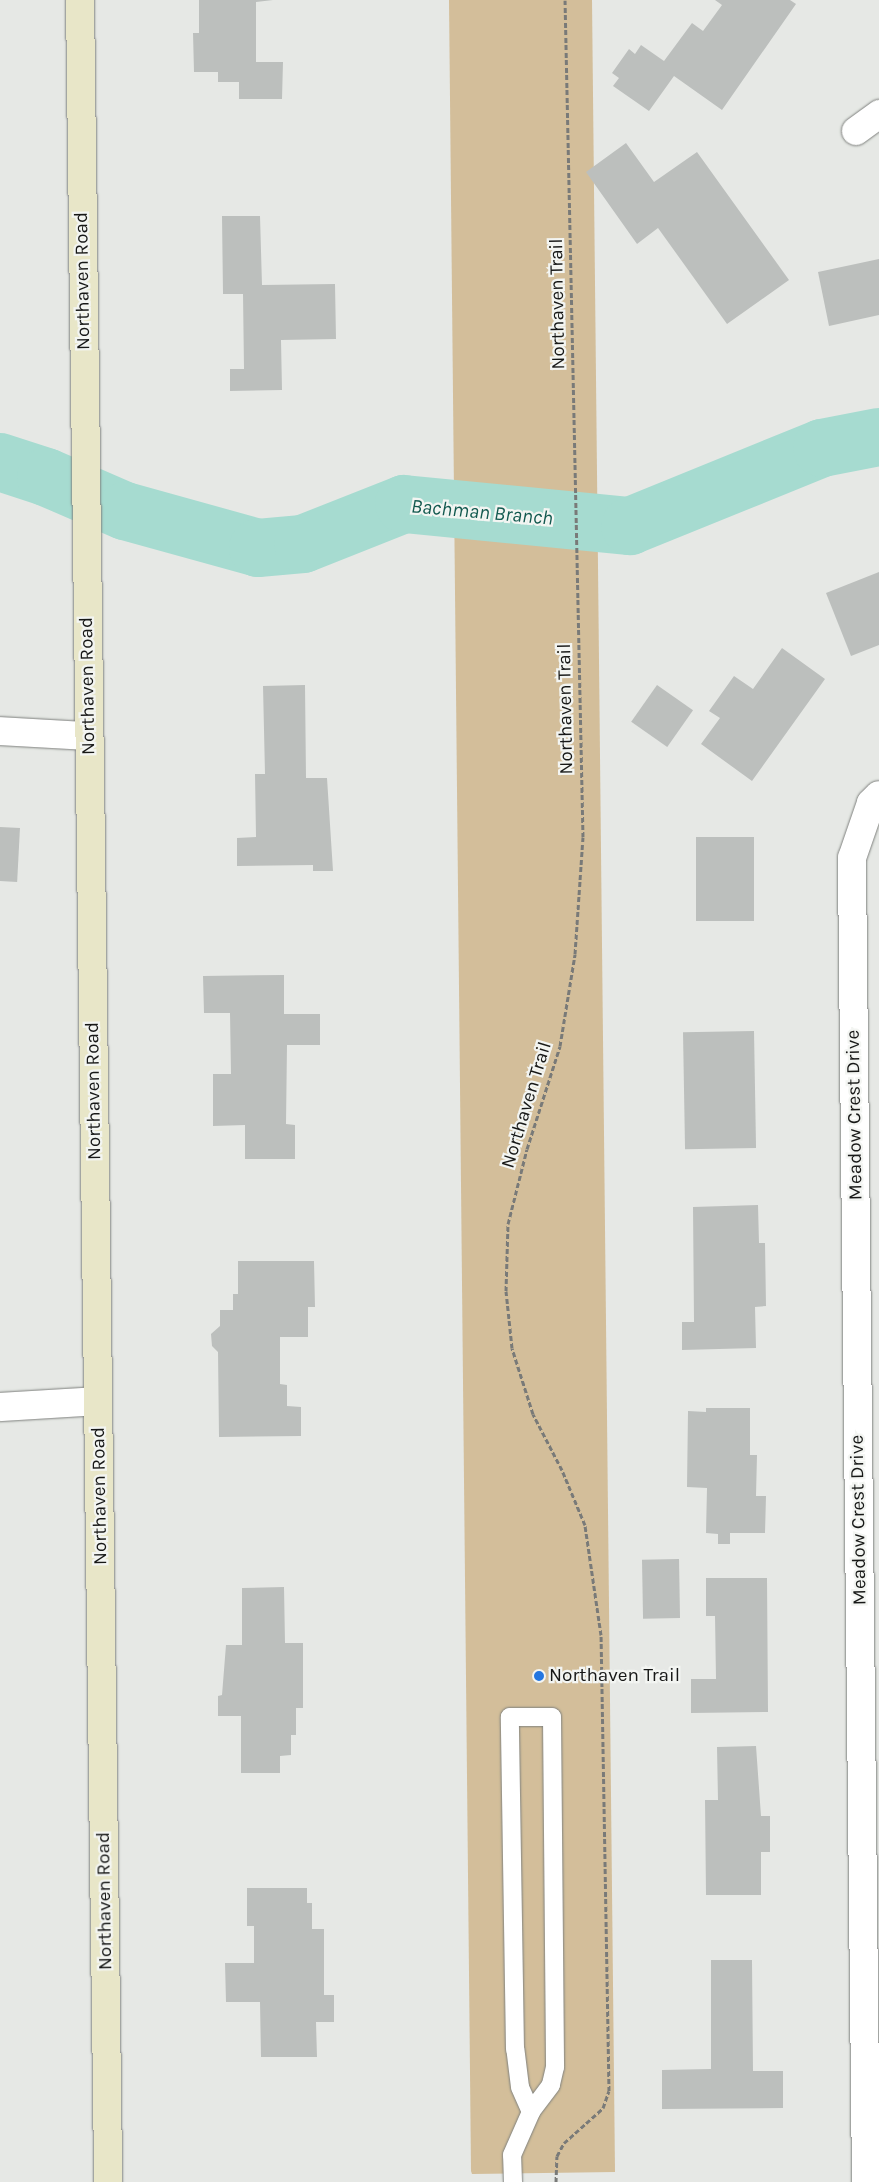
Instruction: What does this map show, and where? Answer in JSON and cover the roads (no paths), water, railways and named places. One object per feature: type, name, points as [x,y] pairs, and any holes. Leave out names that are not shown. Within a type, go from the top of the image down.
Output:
[{"type":"street","name":"Northaven Road","points":[[80,0],[86,592],[108,2182]]},
{"type":"street","points":[[856,131],[879,114]]},
{"type":"street","points":[[0,731],[88,736]]},
{"type":"street","name":"Meadow Crest Drive","points":[[866,2182],[852,858],[871,803],[879,795]]},
{"type":"street","points":[[0,1407],[98,1401]]},
{"type":"lane","points":[[513,2182],[512,2155],[531,2112],[551,2085],[555,2067],[552,1717],[510,1717],[514,2049],[520,2087],[531,2112]]},
{"type":"waterway","name":"Bachman Branch","points":[[0,462],[46,477],[125,511],[258,548],[303,544],[404,504],[630,526],[822,448],[879,437]]},
{"type":"place","name":"Northaven Trail","points":[[539,1676]]}]
